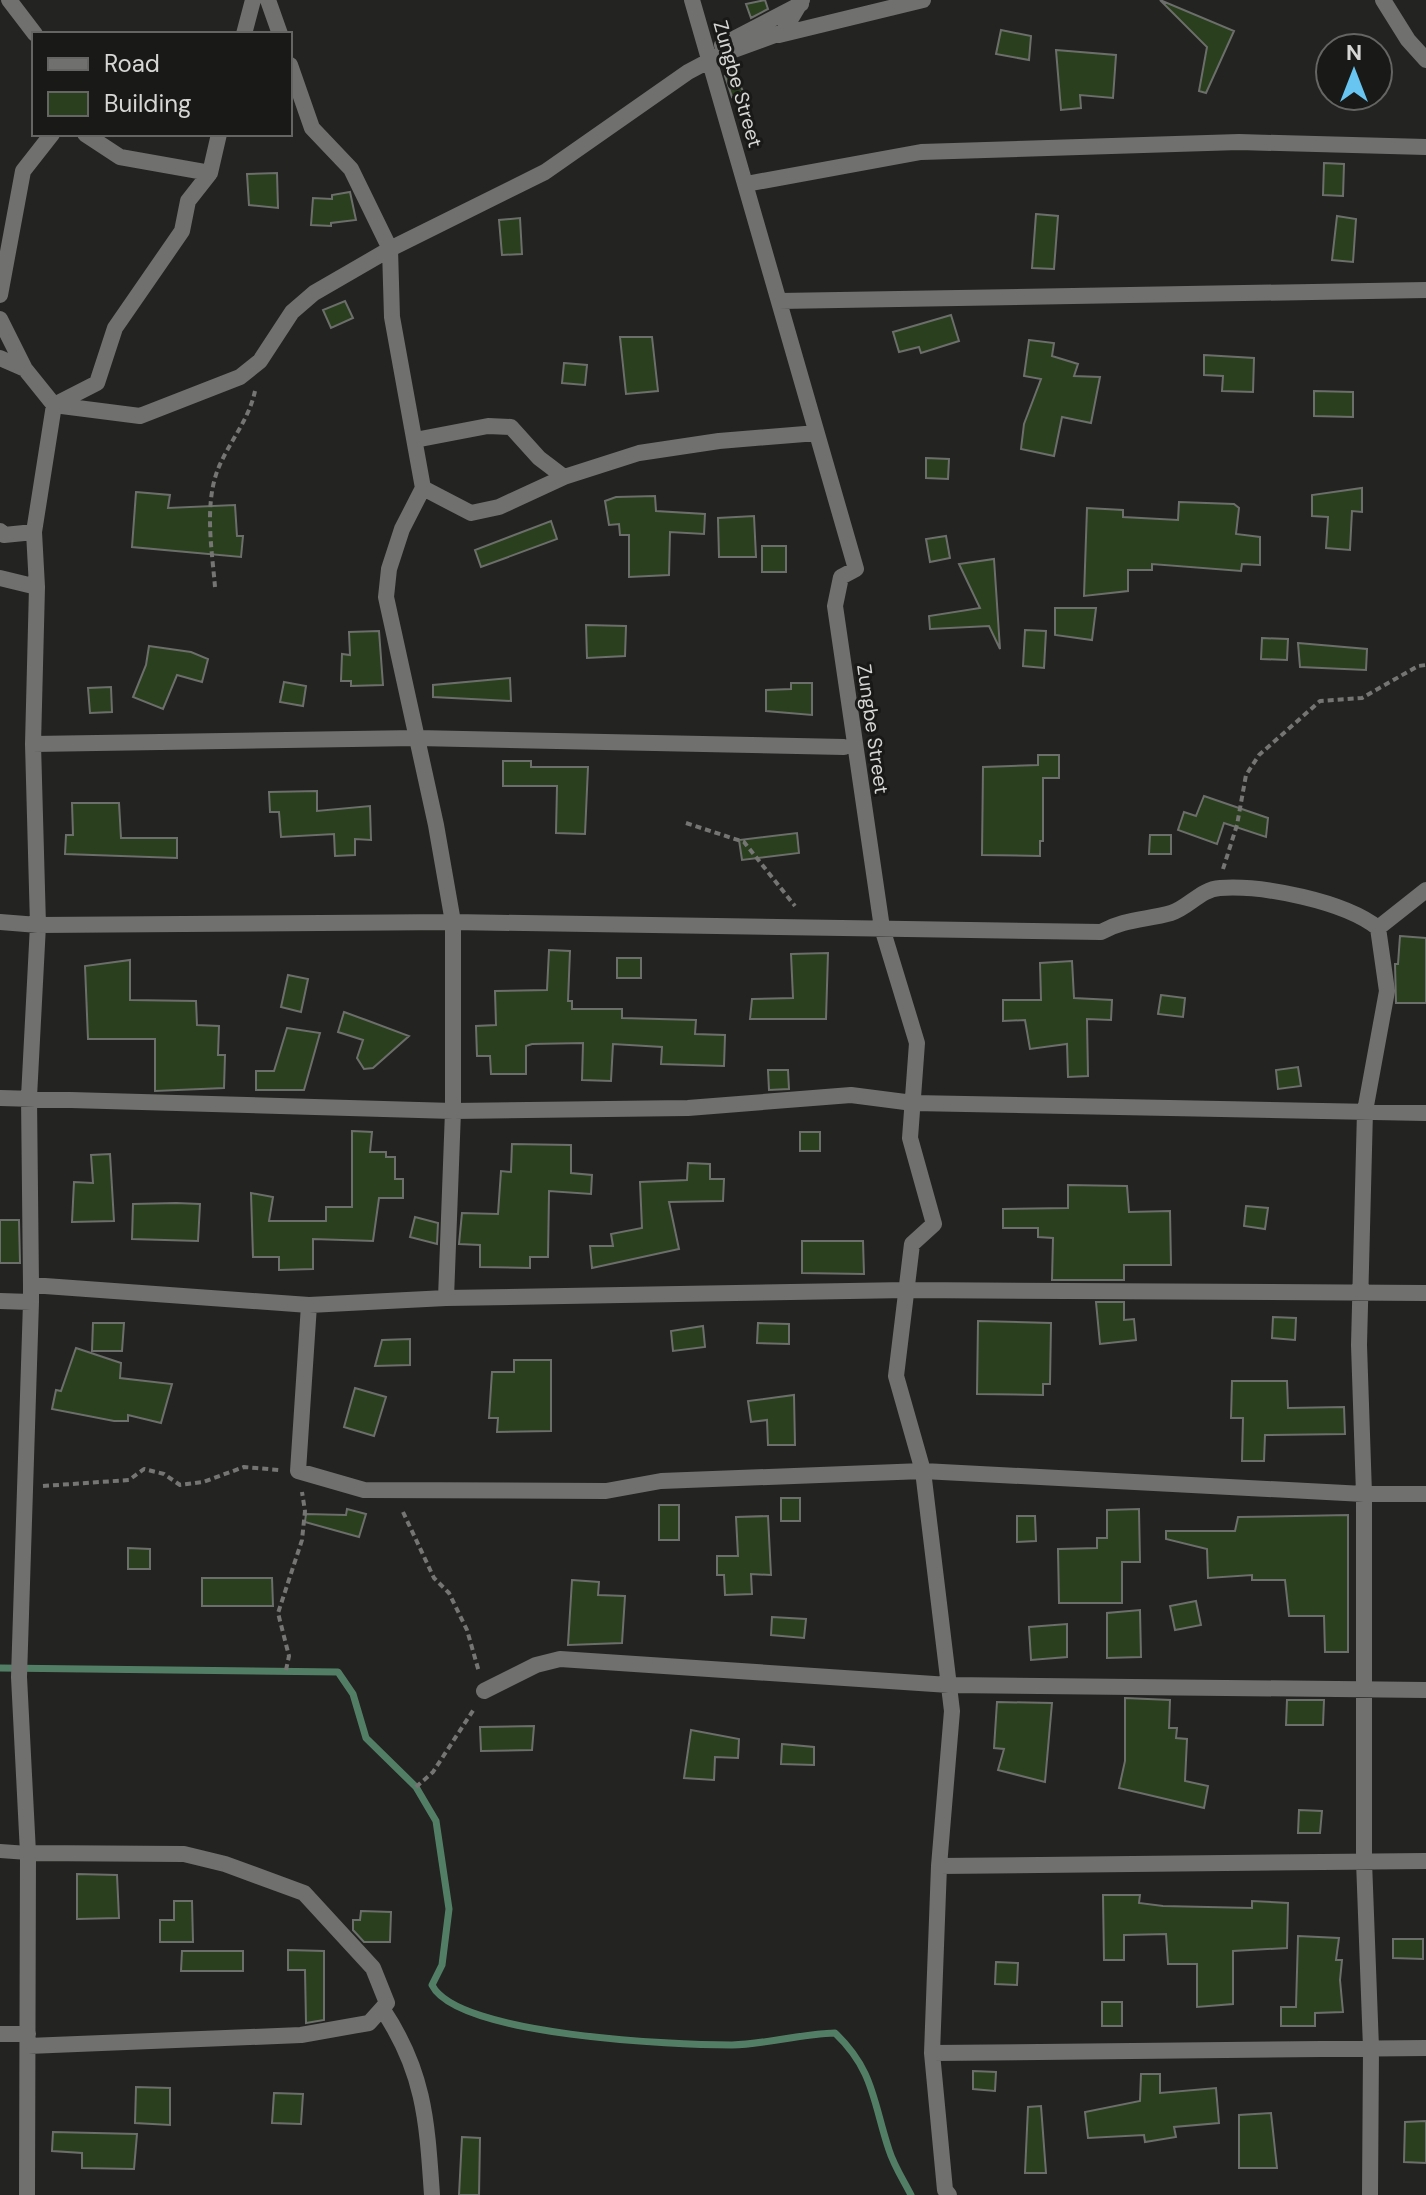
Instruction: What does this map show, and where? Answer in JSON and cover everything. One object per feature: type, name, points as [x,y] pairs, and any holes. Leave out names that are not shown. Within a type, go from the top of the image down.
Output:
[{"type":"street","points":[[9,0],[33,32]]},
{"type":"street","points":[[245,32],[253,0]]},
{"type":"street","points":[[268,0],[279,32]]},
{"type":"street","name":"Zungbe Street","points":[[692,0],[856,569],[841,577],[835,606],[882,928],[917,1043],[910,1138],[934,1224],[912,1244],[896,1376],[923,1471],[952,1711],[939,1866],[932,2053],[945,2193]]},
{"type":"street","points":[[0,319],[25,369],[54,405],[140,416],[240,377],[260,361],[301,303],[390,249],[545,172],[688,72],[720,55],[783,32],[802,0]]},
{"type":"street","points":[[708,53],[810,0]]},
{"type":"street","points":[[708,53],[923,0]]},
{"type":"street","points":[[1383,0],[1408,40],[1426,60]]},
{"type":"street","points":[[292,71],[312,128],[351,169],[390,249],[392,317],[423,488],[402,529],[389,569],[386,597],[453,922],[453,1111],[446,1298]]},
{"type":"street","points":[[0,295],[23,171],[50,136]]},
{"type":"street","points":[[88,136],[120,157],[210,173]]},
{"type":"street","points":[[54,405],[97,383],[115,328],[182,231],[188,201],[210,173],[219,136]]},
{"type":"street","points":[[746,184],[921,152],[1239,142],[1426,147]]},
{"type":"street","points":[[779,301],[1426,290]]},
{"type":"street","points":[[0,358],[25,369]]},
{"type":"street","points":[[27,2195],[28,1853],[19,1677],[31,1293],[29,1097],[38,925],[33,744],[37,587],[34,532],[54,405]]},
{"type":"street","points":[[415,440],[488,426],[511,427],[539,458],[564,477]]},
{"type":"street","points":[[423,488],[471,513],[499,507],[564,477],[639,453],[719,441],[817,433]]},
{"type":"street","points":[[0,531],[4,535],[34,532]]},
{"type":"street","points":[[0,578],[37,587]]},
{"type":"street","points":[[33,744],[417,738],[844,747]]},
{"type":"street","points":[[0,922],[38,925],[453,922],[1101,932],[1120,921],[1171,913],[1217,888],[1296,895],[1364,917],[1378,928],[1387,991],[1365,1111],[1359,1345],[1364,1494],[1364,1861],[1371,2048],[1370,2195]]},
{"type":"street","points":[[1378,928],[1426,890]]},
{"type":"street","points":[[0,1098],[453,1111],[688,1108],[851,1095],[913,1103],[1426,1113]]},
{"type":"street","points":[[0,1301],[31,1293],[309,1305],[446,1298],[907,1290],[1426,1293]]},
{"type":"street","points":[[309,1305],[298,1471],[364,1490],[606,1491],[661,1481],[923,1471],[1364,1494],[1426,1494]]},
{"type":"street","points":[[484,1691],[536,1665],[560,1659],[949,1685],[1426,1690]]},
{"type":"street","points":[[0,2034],[28,2040],[301,2035],[360,2026],[383,2010],[387,1996],[373,1968],[304,1893],[225,1864],[184,1854],[28,1853]]},
{"type":"street","points":[[939,1866],[1426,1861]]},
{"type":"street","points":[[383,2010],[398,2033],[426,2109],[432,2195]]},
{"type":"street","points":[[932,2053],[1426,2048]]},
{"type":"lane","points":[[0,1851],[28,1853]]},
{"type":"path","points":[[215,587],[210,523],[217,471],[247,418],[260,361]]},
{"type":"path","points":[[1217,888],[1237,825],[1246,775],[1259,755],[1320,701],[1362,698],[1418,666],[1426,665]]},
{"type":"path","points":[[686,823],[744,842],[798,909]]},
{"type":"path","points":[[25,1488],[129,1480],[144,1469],[164,1474],[180,1485],[203,1482],[244,1467],[298,1471],[305,1511],[302,1540],[278,1613],[289,1656],[286,1670]]},
{"type":"path","points":[[400,1509],[407,1515],[434,1578],[449,1593],[467,1630],[484,1691],[433,1772],[416,1787]]},
{"type":"building","points":[[765,0],[768,9],[751,18],[746,4]]},
{"type":"building","points":[[1160,0],[1234,31],[1206,93],[1199,91],[1207,47]]},
{"type":"building","points":[[1001,30],[1031,36],[1029,60],[996,54]]},
{"type":"building","points":[[1056,50],[1116,55],[1113,98],[1080,95],[1081,108],[1061,110]]},
{"type":"building","points":[[733,72],[743,91],[732,97],[725,76]]},
{"type":"building","points":[[1324,163],[1344,164],[1343,196],[1323,195]]},
{"type":"building","points":[[277,173],[278,208],[249,205],[247,174]]},
{"type":"building","points":[[350,192],[356,220],[331,223],[331,226],[311,225],[313,198],[332,199],[332,195]]},
{"type":"building","points":[[1036,214],[1058,216],[1054,269],[1032,268]]},
{"type":"building","points":[[1337,216],[1356,219],[1353,262],[1332,260]]},
{"type":"building","points":[[520,218],[522,254],[502,255],[499,220]]},
{"type":"building","points":[[345,301],[353,318],[331,328],[323,310]]},
{"type":"building","points":[[951,315],[959,341],[921,353],[919,347],[899,352],[893,332]]},
{"type":"building","points":[[620,337],[652,337],[658,391],[626,394]]},
{"type":"building","points":[[1029,340],[1054,343],[1052,356],[1078,364],[1074,376],[1100,377],[1091,423],[1062,417],[1054,456],[1021,449],[1024,424],[1041,379],[1024,376]]},
{"type":"building","points":[[1204,355],[1254,358],[1253,392],[1222,391],[1223,376],[1204,375]]},
{"type":"building","points":[[564,363],[587,365],[585,385],[562,383]]},
{"type":"building","points":[[1314,391],[1353,392],[1353,417],[1314,416]]},
{"type":"building","points":[[926,458],[949,459],[948,479],[926,478]]},
{"type":"building","points":[[1362,488],[1362,512],[1352,511],[1350,550],[1326,548],[1328,517],[1312,516],[1312,495]]},
{"type":"building","points":[[136,492],[170,495],[168,508],[235,505],[237,536],[243,536],[241,557],[132,547]]},
{"type":"building","points":[[655,496],[656,511],[705,514],[704,534],[670,532],[669,575],[629,577],[629,535],[620,535],[619,524],[609,525],[605,501],[616,497]]},
{"type":"building","points":[[1179,502],[1234,504],[1239,508],[1236,534],[1260,537],[1260,565],[1242,564],[1241,571],[1152,564],[1152,570],[1128,570],[1128,591],[1084,596],[1087,508],[1123,510],[1123,517],[1178,520]]},
{"type":"building","points":[[754,516],[756,557],[719,557],[718,518]]},
{"type":"building","points":[[551,521],[557,539],[481,567],[475,550]]},
{"type":"building","points":[[946,536],[950,558],[930,562],[926,539]]},
{"type":"building","points":[[762,546],[786,546],[786,572],[762,572]]},
{"type":"building","points":[[994,559],[1000,649],[989,626],[930,629],[929,616],[980,608],[959,564]]},
{"type":"building","points":[[1055,608],[1096,608],[1092,640],[1055,635]]},
{"type":"building","points":[[586,625],[626,626],[625,656],[587,658]]},
{"type":"building","points":[[1025,630],[1046,631],[1044,668],[1023,666]]},
{"type":"building","points":[[379,631],[383,685],[351,686],[351,681],[341,681],[342,654],[350,655],[349,632]]},
{"type":"building","points":[[1262,638],[1288,639],[1287,660],[1261,659]]},
{"type":"building","points":[[1298,643],[1367,649],[1366,670],[1300,667]]},
{"type":"building","points":[[149,646],[191,652],[208,659],[202,682],[177,675],[163,709],[133,697],[146,665]]},
{"type":"building","points":[[510,678],[511,701],[433,697],[433,685]]},
{"type":"building","points":[[284,682],[306,686],[303,706],[280,702]]},
{"type":"building","points":[[791,683],[812,683],[812,715],[766,711],[766,690],[791,689]]},
{"type":"building","points":[[111,687],[112,712],[90,713],[88,688]]},
{"type":"building","points":[[1038,755],[1059,755],[1059,778],[1043,778],[1043,841],[1040,841],[1040,856],[982,855],[983,767],[1038,765]]},
{"type":"building","points":[[503,761],[531,761],[531,767],[588,767],[585,834],[556,833],[557,786],[503,786]]},
{"type":"building","points":[[317,791],[317,811],[370,806],[371,840],[355,839],[355,855],[335,856],[334,834],[281,837],[279,812],[270,812],[269,792]]},
{"type":"building","points":[[1204,796],[1268,818],[1266,837],[1224,823],[1217,844],[1178,830],[1184,812],[1196,816]]},
{"type":"building","points":[[72,803],[119,803],[121,838],[177,838],[177,858],[65,854],[66,835],[73,835]]},
{"type":"building","points":[[797,833],[799,853],[742,860],[739,840]]},
{"type":"building","points":[[1150,835],[1171,835],[1171,854],[1149,854]]},
{"type":"building","points":[[1400,936],[1426,938],[1426,1003],[1396,1003],[1395,964],[1398,964]]},
{"type":"building","points":[[549,950],[570,951],[568,1001],[572,1001],[572,1009],[622,1009],[622,1018],[696,1020],[695,1034],[725,1035],[724,1066],[661,1064],[662,1047],[613,1044],[611,1081],[582,1080],[583,1043],[532,1044],[526,1046],[526,1074],[491,1074],[490,1056],[477,1056],[476,1026],[496,1025],[495,991],[547,990]]},
{"type":"building","points":[[828,953],[826,1019],[750,1019],[752,999],[793,998],[791,954]]},
{"type":"building","points":[[617,958],[641,958],[641,978],[617,978]]},
{"type":"building","points":[[130,960],[130,1000],[196,1001],[197,1025],[219,1026],[218,1055],[225,1055],[224,1088],[155,1091],[155,1039],[88,1039],[85,966]]},
{"type":"building","points":[[1072,961],[1074,998],[1112,1000],[1111,1020],[1087,1019],[1088,1076],[1068,1077],[1067,1044],[1030,1049],[1025,1020],[1003,1021],[1003,1000],[1041,1000],[1040,963]]},
{"type":"building","points":[[288,975],[308,979],[301,1012],[281,1007]]},
{"type":"building","points":[[1161,995],[1185,998],[1183,1017],[1158,1014]]},
{"type":"building","points":[[344,1012],[409,1036],[373,1068],[364,1069],[357,1058],[363,1040],[338,1032]]},
{"type":"building","points":[[287,1028],[320,1033],[304,1090],[256,1090],[256,1071],[274,1071]]},
{"type":"building","points":[[1298,1067],[1301,1086],[1278,1089],[1276,1070]]},
{"type":"building","points":[[768,1070],[788,1070],[789,1089],[769,1090]]},
{"type":"building","points":[[352,1131],[372,1132],[370,1152],[386,1152],[386,1157],[395,1157],[395,1179],[403,1179],[403,1198],[379,1198],[373,1241],[313,1239],[313,1269],[279,1270],[279,1257],[253,1257],[251,1193],[273,1197],[269,1221],[326,1221],[326,1207],[352,1207]]},
{"type":"building","points":[[800,1132],[820,1132],[820,1151],[800,1151]]},
{"type":"building","points":[[512,1144],[571,1145],[571,1173],[592,1175],[591,1194],[549,1191],[548,1257],[530,1257],[530,1268],[480,1267],[480,1245],[459,1244],[462,1213],[498,1214],[501,1171],[511,1172]]},
{"type":"building","points":[[110,1154],[114,1221],[72,1222],[74,1182],[93,1183],[91,1155]]},
{"type":"building","points":[[688,1163],[710,1164],[710,1179],[724,1179],[723,1201],[669,1202],[679,1249],[592,1268],[590,1246],[613,1246],[611,1234],[642,1228],[640,1182],[687,1180]]},
{"type":"building","points":[[1068,1185],[1127,1186],[1129,1212],[1170,1211],[1171,1265],[1124,1265],[1124,1280],[1052,1280],[1053,1238],[1038,1237],[1038,1228],[1003,1228],[1003,1209],[1068,1208]]},
{"type":"building","points":[[133,1204],[200,1204],[198,1241],[132,1239]]},
{"type":"building","points":[[1246,1206],[1268,1208],[1265,1229],[1244,1226]]},
{"type":"building","points":[[415,1217],[438,1223],[437,1244],[410,1237]]},
{"type":"building","points":[[0,1220],[19,1220],[20,1263],[0,1263]]},
{"type":"building","points":[[802,1241],[863,1241],[864,1274],[802,1273]]},
{"type":"building","points":[[1096,1302],[1124,1302],[1124,1320],[1134,1319],[1136,1340],[1100,1344]]},
{"type":"building","points":[[1273,1317],[1296,1318],[1295,1340],[1272,1338]]},
{"type":"building","points":[[978,1321],[1051,1323],[1050,1384],[1043,1384],[1043,1395],[977,1394]]},
{"type":"building","points":[[93,1323],[124,1323],[122,1351],[92,1351]]},
{"type":"building","points":[[758,1323],[789,1324],[789,1344],[757,1343]]},
{"type":"building","points":[[703,1326],[705,1347],[673,1351],[671,1331]]},
{"type":"building","points":[[410,1339],[410,1365],[375,1366],[382,1340]]},
{"type":"building","points":[[76,1348],[121,1363],[120,1378],[172,1384],[161,1423],[128,1415],[128,1421],[114,1421],[52,1409],[56,1390],[61,1391]]},
{"type":"building","points":[[514,1360],[551,1360],[551,1431],[497,1432],[498,1418],[489,1418],[492,1372],[514,1372]]},
{"type":"building","points":[[1232,1381],[1287,1381],[1288,1408],[1344,1407],[1345,1434],[1265,1435],[1264,1461],[1242,1461],[1243,1418],[1231,1418]]},
{"type":"building","points":[[355,1388],[386,1397],[374,1436],[344,1427]]},
{"type":"building","points":[[794,1395],[795,1445],[768,1445],[767,1420],[751,1422],[748,1401]]},
{"type":"building","points":[[781,1498],[800,1498],[800,1521],[781,1521]]},
{"type":"building","points":[[659,1505],[679,1505],[679,1540],[659,1540]]},
{"type":"building","points":[[347,1509],[366,1514],[359,1537],[305,1522],[306,1514],[346,1515]]},
{"type":"building","points":[[1139,1509],[1140,1562],[1122,1562],[1122,1603],[1059,1603],[1058,1549],[1097,1548],[1097,1538],[1107,1538],[1107,1510]]},
{"type":"building","points":[[1348,1515],[1348,1652],[1325,1652],[1324,1616],[1289,1616],[1285,1580],[1252,1580],[1252,1575],[1208,1578],[1207,1549],[1166,1539],[1166,1531],[1235,1531],[1238,1517]]},
{"type":"building","points":[[768,1516],[771,1575],[751,1574],[752,1594],[725,1595],[724,1575],[717,1575],[717,1556],[738,1556],[736,1517]]},
{"type":"building","points":[[1017,1516],[1035,1516],[1036,1541],[1017,1542]]},
{"type":"building","points":[[128,1548],[150,1549],[150,1569],[128,1569]]},
{"type":"building","points":[[202,1578],[272,1578],[273,1606],[202,1606]]},
{"type":"building","points":[[572,1580],[599,1582],[598,1595],[625,1596],[622,1643],[568,1645]]},
{"type":"building","points":[[1196,1601],[1201,1625],[1175,1630],[1170,1606]]},
{"type":"building","points":[[1140,1610],[1141,1657],[1107,1658],[1107,1613]]},
{"type":"building","points":[[772,1617],[806,1619],[804,1638],[771,1635]]},
{"type":"building","points":[[1067,1624],[1067,1657],[1031,1660],[1029,1627]]},
{"type":"building","points":[[1125,1698],[1170,1700],[1169,1728],[1177,1728],[1176,1738],[1187,1739],[1185,1781],[1208,1786],[1204,1808],[1119,1788],[1125,1761]]},
{"type":"building","points":[[1287,1700],[1324,1700],[1323,1725],[1286,1725]]},
{"type":"building","points":[[997,1702],[1052,1703],[1045,1782],[998,1770],[1004,1749],[994,1748]]},
{"type":"building","points":[[534,1726],[532,1750],[481,1751],[480,1727]]},
{"type":"building","points":[[691,1730],[739,1739],[738,1758],[715,1757],[714,1780],[684,1778]]},
{"type":"building","points":[[782,1744],[814,1747],[814,1765],[781,1764]]},
{"type":"building","points":[[1299,1810],[1322,1811],[1320,1833],[1298,1833]]},
{"type":"building","points":[[77,1874],[117,1875],[119,1918],[77,1919]]},
{"type":"building","points":[[1103,1895],[1140,1895],[1139,1903],[1163,1906],[1252,1908],[1252,1901],[1288,1903],[1287,1948],[1233,1951],[1233,2004],[1197,2007],[1197,1964],[1168,1964],[1166,1934],[1124,1935],[1124,1960],[1104,1960]]},
{"type":"building","points":[[174,1901],[192,1901],[193,1942],[160,1942],[160,1920],[174,1920]]},
{"type":"building","points":[[361,1911],[391,1912],[390,1942],[364,1942],[353,1930],[353,1920],[360,1920]]},
{"type":"building","points":[[1298,1936],[1339,1938],[1336,1960],[1342,1960],[1343,2012],[1315,2013],[1315,2026],[1281,2026],[1281,2007],[1296,2007]]},
{"type":"building","points":[[1393,1939],[1423,1939],[1423,1959],[1393,1958]]},
{"type":"building","points":[[288,1950],[324,1951],[324,2020],[306,2023],[305,1970],[288,1970]]},
{"type":"building","points":[[182,1951],[243,1951],[243,1971],[181,1971]]},
{"type":"building","points":[[996,1962],[1018,1963],[1017,1985],[995,1984]]},
{"type":"building","points":[[1102,2002],[1122,2002],[1122,2026],[1102,2026]]},
{"type":"building","points":[[973,2071],[996,2072],[995,2091],[973,2089]]},
{"type":"building","points":[[1141,2074],[1160,2074],[1160,2093],[1216,2088],[1219,2123],[1174,2127],[1176,2137],[1145,2142],[1144,2135],[1088,2138],[1085,2112],[1140,2101]]},
{"type":"building","points":[[136,2087],[170,2088],[170,2125],[135,2123]]},
{"type":"building","points":[[274,2093],[303,2094],[301,2124],[272,2123]]},
{"type":"building","points":[[1041,2106],[1046,2173],[1025,2173],[1028,2107]]},
{"type":"building","points":[[1271,2113],[1277,2168],[1239,2168],[1239,2115]]},
{"type":"building","points":[[1426,2121],[1426,2163],[1404,2162],[1405,2122]]},
{"type":"building","points":[[53,2132],[137,2134],[134,2169],[82,2168],[82,2153],[52,2151]]},
{"type":"building","points":[[462,2137],[480,2138],[479,2195],[459,2195]]},
{"type":"waterway","points":[[0,1668],[338,1672],[353,1694],[366,1738],[416,1787],[436,1821],[449,1909],[442,1965],[432,1985],[450,2002],[482,2016],[523,2026],[665,2043],[732,2045],[835,2033],[858,2060],[865,2074],[891,2156],[911,2195]]}]
